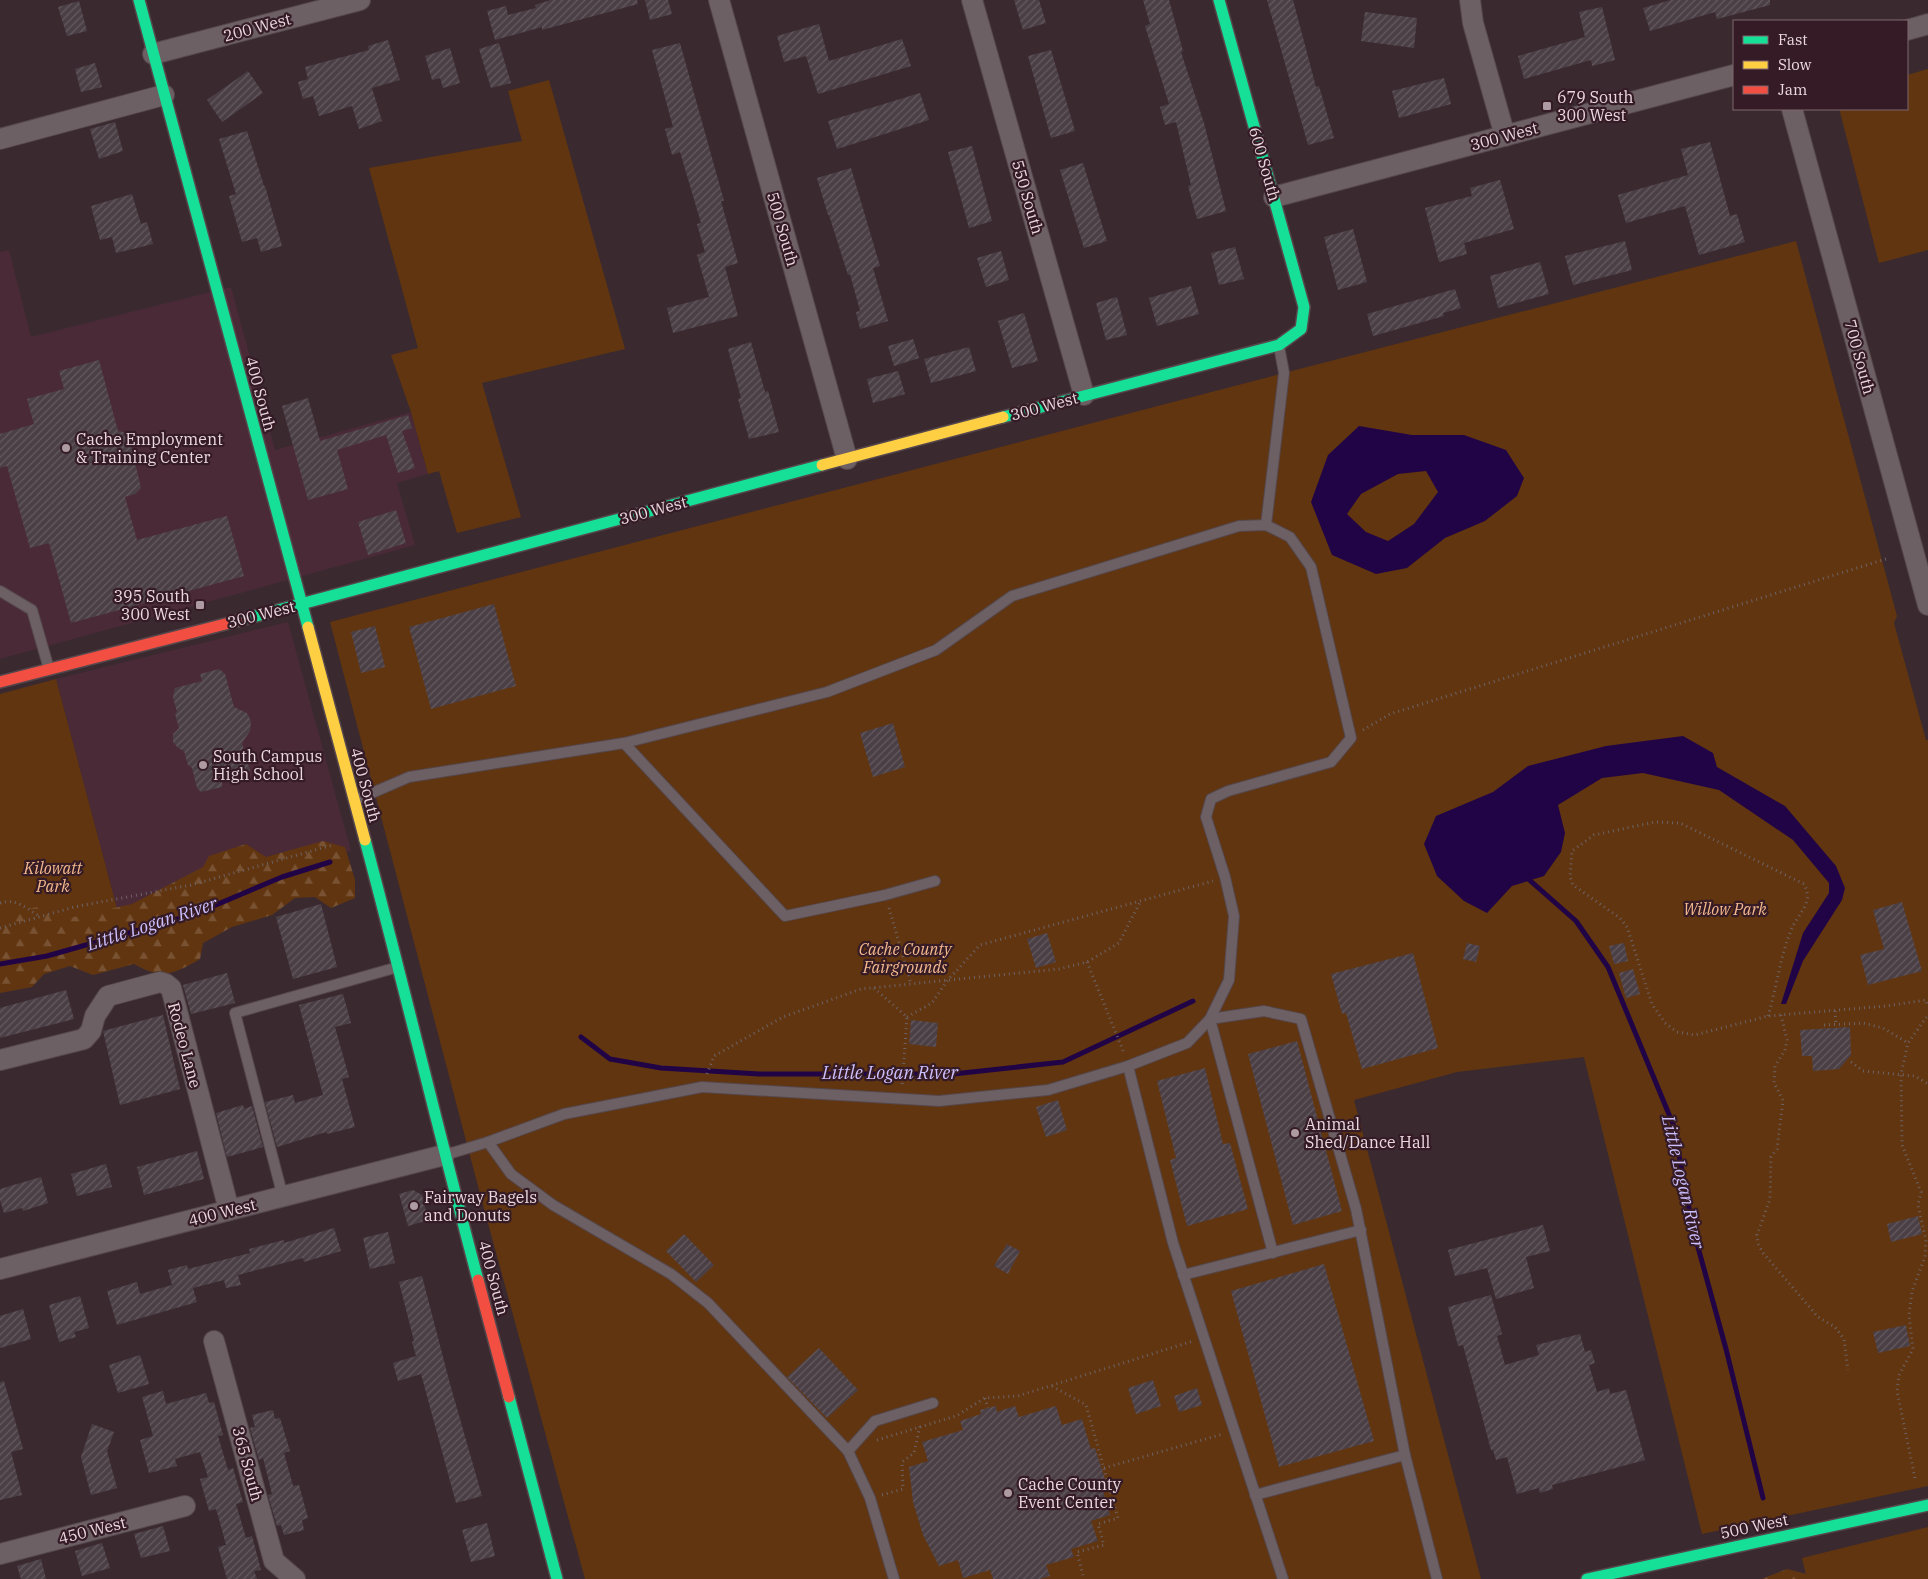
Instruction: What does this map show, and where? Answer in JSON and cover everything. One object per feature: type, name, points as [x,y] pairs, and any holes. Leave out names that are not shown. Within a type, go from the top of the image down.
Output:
[{"type":"street","name":"400 South","points":[[139,0],[398,967],[444,1155],[557,1579]]},
{"type":"street","name":"200 West","points":[[153,54],[360,0]]},
{"type":"street","name":"500 South","points":[[719,0],[847,459]]},
{"type":"street","name":"550 South","points":[[972,0],[1084,395]]},
{"type":"street","name":"600 South","points":[[1219,0],[1304,306],[1301,330]]},
{"type":"street","points":[[1470,0],[1473,23],[1505,136]]},
{"type":"street","points":[[1908,30],[1928,24]]},
{"type":"street","name":"300 West","points":[[1274,197],[1733,76]]},
{"type":"street","points":[[0,139],[164,95]]},
{"type":"street","name":"700 South","points":[[1792,110],[1928,605]]},
{"type":"street","name":"300 West","points":[[0,682],[1279,345],[1301,330]]},
{"type":"street","name":"Rodeo Lane","points":[[0,1060],[84,1039],[92,1031],[95,1016],[108,996],[160,982],[166,984],[170,988],[229,1210]]},
{"type":"street","name":"400 West","points":[[0,1269],[444,1155]]},
{"type":"street","name":"365 South","points":[[214,1341],[274,1561],[295,1579]]},
{"type":"street","name":"500 West","points":[[1588,1579],[1614,1576],[1928,1505]]},
{"type":"street","name":"450 West","points":[[0,1554],[185,1506]]},
{"type":"lane","points":[[1266,525],[1284,372],[1279,345]]},
{"type":"lane","points":[[353,801],[409,777],[624,743],[827,692],[936,650],[1012,596],[1239,526],[1266,525],[1290,536],[1311,568],[1351,738],[1331,762],[1228,791],[1211,799],[1206,817],[1226,877],[1234,916],[1229,980],[1210,1019],[1187,1043],[1128,1066],[1048,1090],[939,1100],[702,1087],[564,1114],[488,1142],[444,1155]]},
{"type":"lane","points":[[0,591],[32,610],[50,670]]},
{"type":"lane","points":[[624,743],[785,916],[885,895],[935,881]]},
{"type":"lane","points":[[283,1197],[235,1013],[398,967]]},
{"type":"lane","points":[[1210,1019],[1264,1011],[1301,1019],[1356,1209],[1405,1455],[1437,1579]]},
{"type":"lane","points":[[1210,1019],[1273,1252]]},
{"type":"lane","points":[[1128,1066],[1172,1243],[1283,1579]]},
{"type":"lane","points":[[488,1142],[511,1174],[554,1205],[671,1274],[708,1302],[848,1451],[870,1498],[894,1579]]},
{"type":"lane","points":[[1183,1275],[1361,1230]]},
{"type":"lane","points":[[848,1451],[875,1421],[934,1403]]},
{"type":"lane","points":[[1255,1496],[1405,1455]]},
{"type":"path","points":[[1351,738],[1390,714],[1889,558]]},
{"type":"path","points":[[1768,1016],[1790,932],[1807,902],[1809,894],[1804,884],[1680,823],[1655,822],[1594,835],[1572,851],[1570,877],[1573,885],[1620,918],[1627,927],[1652,1004],[1665,1023],[1677,1032],[1695,1035],[1768,1016],[1886,1006],[1926,1000],[1928,1007]]},
{"type":"path","points":[[0,928],[74,907],[191,884],[333,845]]},
{"type":"path","points":[[907,1016],[932,1003],[947,981],[980,945],[1226,877]]},
{"type":"path","points":[[885,895],[911,984]]},
{"type":"path","points":[[702,1087],[714,1056],[783,1017],[861,989],[1059,969],[1087,962],[1119,943],[1141,900]]},
{"type":"path","points":[[0,903],[19,903],[39,917]]},
{"type":"path","points":[[1087,962],[1124,1051]]},
{"type":"path","points":[[874,988],[907,1016]]},
{"type":"path","points":[[1835,1011],[1836,1024]]},
{"type":"path","points":[[1781,1015],[1787,1040],[1785,1050],[1775,1066],[1774,1083],[1783,1100],[1777,1149],[1771,1157],[1770,1198],[1757,1234],[1758,1244],[1763,1254],[1818,1317],[1835,1327],[1844,1339],[1848,1370]]},
{"type":"path","points":[[1915,1478],[1898,1391],[1900,1375],[1913,1349],[1909,1314],[1912,1291],[1925,1257],[1926,1240],[1918,1205],[1921,1192],[1902,1145],[1901,1074],[1908,1043],[1928,1015]]},
{"type":"path","points":[[902,1086],[907,1016]]},
{"type":"path","points":[[1824,1025],[1870,1024],[1883,1028],[1908,1043]]},
{"type":"path","points":[[1852,1062],[1863,1071],[1915,1076],[1928,1084]]},
{"type":"path","points":[[894,1434],[956,1416],[985,1398],[1018,1396],[1204,1338]]},
{"type":"path","points":[[1051,1385],[1086,1405],[1118,1518],[1098,1524],[1104,1544],[1076,1552],[1084,1579]]},
{"type":"path","points":[[985,1398],[988,1408]]},
{"type":"path","points":[[870,1498],[903,1489],[902,1462],[914,1454],[920,1426]]},
{"type":"path","points":[[1104,1468],[1234,1430]]},
{"type":"shaded area","points":[[9,250],[31,337],[231,287],[275,450],[411,412],[428,474],[397,483],[415,545],[0,659],[0,252]]},
{"type":"shaded area","points":[[1359,426],[1412,435],[1464,435],[1506,450],[1524,478],[1517,496],[1485,521],[1445,538],[1407,568],[1376,574],[1332,555],[1311,502],[1328,455]],"holes":[[[1426,471],[1438,492],[1414,524],[1388,541],[1366,532],[1347,514],[1361,494],[1398,474]]]},
{"type":"shaded area","name":"South Campus High School","points":[[288,622],[351,851],[119,916],[56,679]]},
{"type":"shaded area","points":[[1683,736],[1713,753],[1717,767],[1785,806],[1836,866],[1845,888],[1842,900],[1803,961],[1786,1004],[1781,1004],[1803,933],[1829,893],[1829,883],[1793,840],[1719,790],[1643,773],[1602,778],[1558,805],[1565,833],[1561,852],[1544,876],[1512,886],[1487,913],[1464,901],[1437,876],[1424,844],[1436,816],[1493,792],[1528,766],[1606,746]]},
{"type":"green space","points":[[1928,69],[1928,250],[1879,263],[1840,112],[1841,110],[1908,110],[1908,75]]},
{"type":"green space","points":[[549,80],[625,349],[482,383],[521,517],[457,533],[439,471],[428,474],[411,412],[391,355],[418,348],[369,168],[522,141],[508,91]]},
{"type":"green space","name":"Cache County Fairgrounds","points":[[1796,241],[1897,616],[1894,623],[1926,740],[1928,740],[1928,1486],[1702,1534],[1584,1057],[1457,1072],[1354,1100],[1481,1579],[585,1579],[479,1190],[330,622]]},
{"type":"green space","name":"Kilowatt Park","points":[[56,679],[119,916],[0,947],[0,694]]},
{"type":"green space","points":[[323,841],[345,847],[355,880],[355,898],[331,908],[315,897],[295,898],[272,915],[232,927],[203,943],[200,959],[168,973],[152,972],[134,964],[93,975],[70,966],[44,974],[32,987],[0,993],[0,914],[43,906],[69,918],[132,904],[203,867],[209,856],[246,844],[266,857]]},
{"type":"green space","points":[[1928,1527],[1928,1579],[1807,1579],[1802,1558]]},
{"type":"green space","points":[[1787,1569],[1818,1577],[1818,1579],[1762,1579]]},
{"type":"building","points":[[551,0],[637,0],[638,4],[542,30],[542,27],[495,40],[487,11],[506,6],[508,15],[536,8],[535,5]]},
{"type":"building","points":[[645,0],[668,0],[672,14],[650,20]]},
{"type":"building","points":[[1014,0],[1039,0],[1046,23],[1023,30]]},
{"type":"building","points":[[1143,0],[1169,0],[1183,51],[1181,52],[1204,123],[1226,211],[1197,219],[1188,186],[1191,185],[1176,122],[1165,125],[1160,107],[1169,104],[1145,26],[1150,24]]},
{"type":"building","points":[[1267,0],[1293,0],[1316,87],[1319,86],[1334,138],[1308,145]]},
{"type":"building","points":[[1671,0],[1770,0],[1770,5],[1717,19],[1715,12],[1650,31],[1643,8]]},
{"type":"building","points":[[79,1],[87,31],[67,36],[58,7]]},
{"type":"building","points":[[1602,7],[1615,60],[1592,66],[1591,60],[1524,79],[1518,56],[1585,37],[1579,12]]},
{"type":"building","points":[[1365,12],[1417,18],[1414,48],[1361,41]]},
{"type":"building","points":[[819,24],[829,61],[902,39],[911,66],[818,94],[806,56],[784,62],[777,36]]},
{"type":"building","points":[[388,40],[400,80],[372,88],[382,121],[359,129],[352,106],[319,116],[313,96],[303,99],[298,82],[308,79],[305,67],[369,50],[368,46]]},
{"type":"building","points":[[499,43],[511,83],[491,88],[479,49]]},
{"type":"building","points":[[680,43],[724,201],[721,201],[738,263],[725,267],[738,316],[673,333],[667,308],[709,297],[697,255],[705,252],[697,224],[701,223],[680,152],[672,155],[665,129],[673,127],[652,50]]},
{"type":"building","points":[[450,48],[460,83],[443,88],[440,78],[432,80],[425,56]]},
{"type":"building","points":[[1051,50],[1075,131],[1051,138],[1028,56]]},
{"type":"building","points":[[95,63],[102,87],[81,92],[75,69]]},
{"type":"building","points":[[248,71],[263,93],[222,122],[207,100]]},
{"type":"building","points":[[1444,78],[1451,104],[1399,118],[1392,91]]},
{"type":"building","points":[[920,93],[929,120],[837,149],[828,121]]},
{"type":"building","points":[[115,122],[123,151],[99,159],[90,129]]},
{"type":"building","points":[[247,131],[282,246],[261,252],[257,238],[242,242],[229,196],[236,194],[219,139]]},
{"type":"building","points":[[1710,142],[1730,216],[1737,214],[1745,242],[1699,255],[1685,206],[1626,223],[1618,195],[1688,175],[1681,149]]},
{"type":"building","points":[[972,146],[992,221],[969,228],[948,152]]},
{"type":"building","points":[[1083,163],[1107,241],[1084,248],[1060,170]]},
{"type":"building","points":[[851,168],[880,266],[873,268],[888,321],[860,329],[856,312],[860,311],[850,274],[848,275],[817,178]]},
{"type":"building","points":[[1500,180],[1514,229],[1464,243],[1467,254],[1439,262],[1425,208],[1472,196],[1470,188]]},
{"type":"building","points":[[132,194],[141,224],[147,222],[153,244],[116,253],[112,237],[100,240],[91,206]]},
{"type":"building","points":[[1353,229],[1367,282],[1338,290],[1324,237]]},
{"type":"building","points":[[1625,241],[1632,270],[1573,285],[1565,256]]},
{"type":"building","points":[[1235,247],[1244,279],[1219,285],[1211,253]]},
{"type":"building","points":[[1001,251],[1009,280],[986,287],[977,258]]},
{"type":"building","points":[[1540,262],[1549,294],[1498,308],[1490,276]]},
{"type":"building","points":[[1191,286],[1199,314],[1157,326],[1149,298]]},
{"type":"building","points":[[1455,289],[1461,308],[1443,313],[1444,316],[1373,336],[1367,314]]},
{"type":"building","points":[[1117,297],[1127,335],[1106,340],[1096,303]]},
{"type":"building","points":[[1024,313],[1038,361],[1012,368],[998,321]]},
{"type":"building","points":[[913,339],[919,358],[894,366],[888,346]]},
{"type":"building","points":[[751,342],[765,392],[768,391],[779,432],[749,439],[738,399],[741,398],[728,349]]},
{"type":"building","points":[[969,347],[976,371],[931,383],[924,359]]},
{"type":"building","points":[[99,360],[118,431],[128,433],[141,488],[135,494],[125,497],[137,540],[227,516],[244,576],[71,623],[49,543],[30,548],[7,466],[0,468],[0,434],[34,424],[27,399],[64,389],[59,371]]},
{"type":"building","points":[[898,371],[905,394],[873,403],[867,379]]},
{"type":"building","points":[[308,398],[320,441],[408,415],[412,428],[402,431],[415,468],[398,473],[386,435],[337,450],[348,489],[308,500],[282,406]]},
{"type":"building","points":[[396,510],[406,543],[368,555],[358,522]]},
{"type":"building","points":[[494,604],[516,686],[431,709],[409,627]]},
{"type":"building","points":[[375,626],[385,667],[361,673],[351,632]]},
{"type":"building","points":[[219,669],[225,674],[234,707],[247,713],[251,721],[250,731],[242,743],[250,770],[246,776],[222,782],[222,787],[201,792],[197,788],[192,768],[188,765],[184,751],[173,742],[173,734],[179,728],[173,697],[175,688],[202,681],[200,674]]},
{"type":"building","points":[[893,723],[905,767],[873,777],[860,733]]},
{"type":"building","points":[[1902,902],[1922,971],[1868,985],[1860,955],[1884,949],[1873,910]]},
{"type":"building","points":[[321,904],[337,967],[293,979],[276,917]]},
{"type":"building","points":[[1047,933],[1056,962],[1036,968],[1027,939]]},
{"type":"building","points":[[1467,943],[1480,946],[1476,962],[1463,959]]},
{"type":"building","points":[[1624,943],[1628,961],[1614,964],[1609,946]]},
{"type":"building","points":[[1413,953],[1438,1048],[1362,1069],[1346,1013],[1342,1014],[1331,974]]},
{"type":"building","points":[[1633,969],[1640,994],[1626,998],[1619,973]]},
{"type":"building","points":[[227,973],[235,1003],[191,1014],[183,985]]},
{"type":"building","points":[[66,990],[74,1019],[0,1038],[0,1008]]},
{"type":"building","points":[[343,994],[351,1023],[335,1027],[349,1077],[342,1079],[355,1127],[327,1134],[326,1132],[277,1147],[265,1102],[293,1095],[295,1103],[323,1095],[299,1005]]},
{"type":"building","points":[[163,1015],[180,1089],[120,1105],[103,1031]]},
{"type":"building","points":[[911,1020],[938,1023],[936,1047],[909,1044]]},
{"type":"building","points":[[1850,1027],[1851,1055],[1839,1069],[1813,1071],[1812,1056],[1802,1056],[1800,1030]]},
{"type":"building","name":"Animal Shed/Dance Hall","points":[[1297,1041],[1342,1211],[1293,1225],[1248,1054]]},
{"type":"building","points":[[1205,1068],[1223,1144],[1230,1143],[1248,1209],[1187,1226],[1170,1160],[1176,1158],[1157,1081]]},
{"type":"building","points":[[1058,1100],[1067,1130],[1046,1137],[1036,1107]]},
{"type":"building","points":[[243,1105],[244,1109],[252,1106],[263,1147],[227,1157],[216,1113]]},
{"type":"building","points":[[197,1151],[204,1179],[144,1195],[137,1167]]},
{"type":"building","points":[[106,1164],[112,1187],[77,1196],[71,1174]]},
{"type":"building","points":[[41,1177],[48,1203],[23,1211],[22,1208],[4,1213],[0,1200],[0,1189]]},
{"type":"building","points":[[413,1190],[422,1195],[428,1220],[408,1226],[399,1194]]},
{"type":"building","points":[[1918,1216],[1922,1234],[1891,1242],[1887,1224]]},
{"type":"building","points":[[1543,1225],[1550,1251],[1526,1257],[1534,1288],[1496,1299],[1487,1268],[1455,1276],[1448,1250]]},
{"type":"building","points":[[334,1228],[341,1251],[304,1262],[303,1258],[238,1275],[241,1285],[226,1288],[224,1280],[193,1288],[197,1302],[117,1325],[107,1291],[137,1282],[140,1294],[172,1285],[168,1270],[187,1265],[188,1269],[250,1253],[249,1249],[284,1240],[284,1243]]},
{"type":"building","points":[[388,1232],[395,1263],[370,1269],[363,1238]]},
{"type":"building","points":[[684,1234],[714,1265],[696,1282],[666,1251]]},
{"type":"building","points":[[1007,1244],[1020,1251],[1008,1274],[994,1266]]},
{"type":"building","points":[[1324,1264],[1374,1441],[1279,1467],[1231,1291]]},
{"type":"building","points":[[422,1276],[482,1496],[456,1503],[421,1374],[398,1381],[393,1363],[416,1356],[399,1282]]},
{"type":"building","points":[[1491,1295],[1502,1334],[1497,1336],[1505,1365],[1539,1355],[1536,1345],[1580,1334],[1585,1352],[1591,1350],[1595,1363],[1589,1365],[1597,1392],[1609,1388],[1610,1394],[1626,1390],[1645,1460],[1552,1485],[1553,1489],[1540,1493],[1539,1488],[1517,1494],[1507,1457],[1496,1460],[1493,1450],[1491,1450],[1463,1345],[1458,1346],[1448,1307]]},
{"type":"building","points":[[80,1296],[89,1328],[74,1332],[76,1337],[59,1342],[49,1305]]},
{"type":"building","points":[[23,1309],[31,1339],[0,1348],[0,1316]]},
{"type":"building","points":[[1906,1325],[1910,1346],[1878,1353],[1873,1332]]},
{"type":"building","points":[[819,1348],[858,1390],[827,1418],[787,1377]]},
{"type":"building","points":[[140,1355],[149,1384],[118,1393],[109,1365]]},
{"type":"building","points":[[1153,1380],[1161,1406],[1136,1414],[1128,1388]]},
{"type":"building","points":[[4,1381],[23,1449],[11,1452],[22,1495],[0,1500],[0,1382]]},
{"type":"building","points":[[1197,1388],[1202,1405],[1179,1412],[1174,1396]]},
{"type":"building","points":[[163,1391],[166,1404],[206,1393],[209,1403],[214,1402],[223,1435],[218,1436],[228,1470],[233,1468],[243,1502],[236,1504],[246,1538],[252,1536],[261,1570],[254,1571],[257,1579],[227,1579],[218,1547],[226,1545],[216,1509],[209,1511],[200,1479],[208,1477],[200,1452],[175,1459],[177,1466],[149,1473],[140,1440],[153,1436],[142,1397]]},
{"type":"building","name":"Cache County Event Center","points":[[996,1406],[997,1412],[1015,1406],[1019,1417],[1056,1406],[1062,1425],[1082,1419],[1091,1449],[1095,1448],[1106,1482],[1101,1483],[1110,1515],[1091,1521],[1098,1541],[1071,1549],[1074,1557],[1046,1565],[1050,1576],[1040,1579],[993,1579],[990,1570],[963,1578],[958,1560],[939,1566],[923,1535],[913,1502],[909,1467],[928,1461],[922,1442],[963,1430],[960,1421],[981,1414],[980,1410]]},
{"type":"building","points":[[273,1410],[275,1419],[280,1418],[290,1451],[284,1453],[293,1486],[299,1485],[308,1518],[302,1520],[304,1530],[284,1535],[281,1525],[277,1526],[268,1495],[272,1494],[263,1458],[259,1460],[250,1428],[255,1427],[252,1415]]},
{"type":"building","points":[[92,1424],[114,1432],[107,1451],[117,1488],[91,1495],[81,1457]]},
{"type":"building","points":[[487,1523],[495,1556],[471,1562],[462,1530]]},
{"type":"building","points":[[163,1526],[170,1551],[141,1558],[134,1534]]},
{"type":"building","points":[[102,1543],[110,1568],[82,1576],[75,1551]]},
{"type":"building","points":[[41,1559],[46,1579],[21,1579],[17,1566]]},
{"type":"waterway","name":"Little Logan River","points":[[0,964],[47,956],[192,915],[282,877],[330,862]]},
{"type":"waterway","name":"Little Logan River","points":[[1525,876],[1576,921],[1608,967],[1673,1124],[1693,1229],[1726,1349],[1763,1498]]},
{"type":"waterway","name":"Little Logan River","points":[[581,1037],[610,1059],[661,1068],[759,1074],[953,1074],[1063,1062],[1193,1001]]},
{"type":"traffic: fast","points":[[139,0],[308,627]]},
{"type":"traffic: fast","points":[[1003,417],[1279,345],[1301,329],[1304,307],[1219,0]]},
{"type":"traffic: fast","points":[[237,621],[822,465]]},
{"type":"traffic: fast","points":[[365,840],[478,1280]]},
{"type":"traffic: fast","points":[[509,1397],[557,1579]]},
{"type":"traffic: fast","points":[[1587,1579],[1928,1505]]},
{"type":"traffic: slow","points":[[822,465],[1003,417]]},
{"type":"traffic: slow","points":[[308,627],[365,840]]},
{"type":"traffic: jam","points":[[0,682],[237,621]]},
{"type":"traffic: jam","points":[[478,1280],[509,1397]]},
{"type":"place","name":"679 South 300 West","points":[[1547,106]]},
{"type":"place","name":"Cache Employment & Training Center","points":[[66,448]]},
{"type":"place","name":"395 South 300 West","points":[[200,605]]},
{"type":"place","name":"South Campus High School","points":[[203,765]]},
{"type":"place","name":"Animal Shed/Dance Hall","points":[[1295,1133]]},
{"type":"place","name":"Fairway Bagels and Donuts","points":[[414,1206]]},
{"type":"place","name":"Cache County Event Center","points":[[1008,1493]]},
{"type":"park label","name":"Willow Park","points":[[1725,909]]}]
